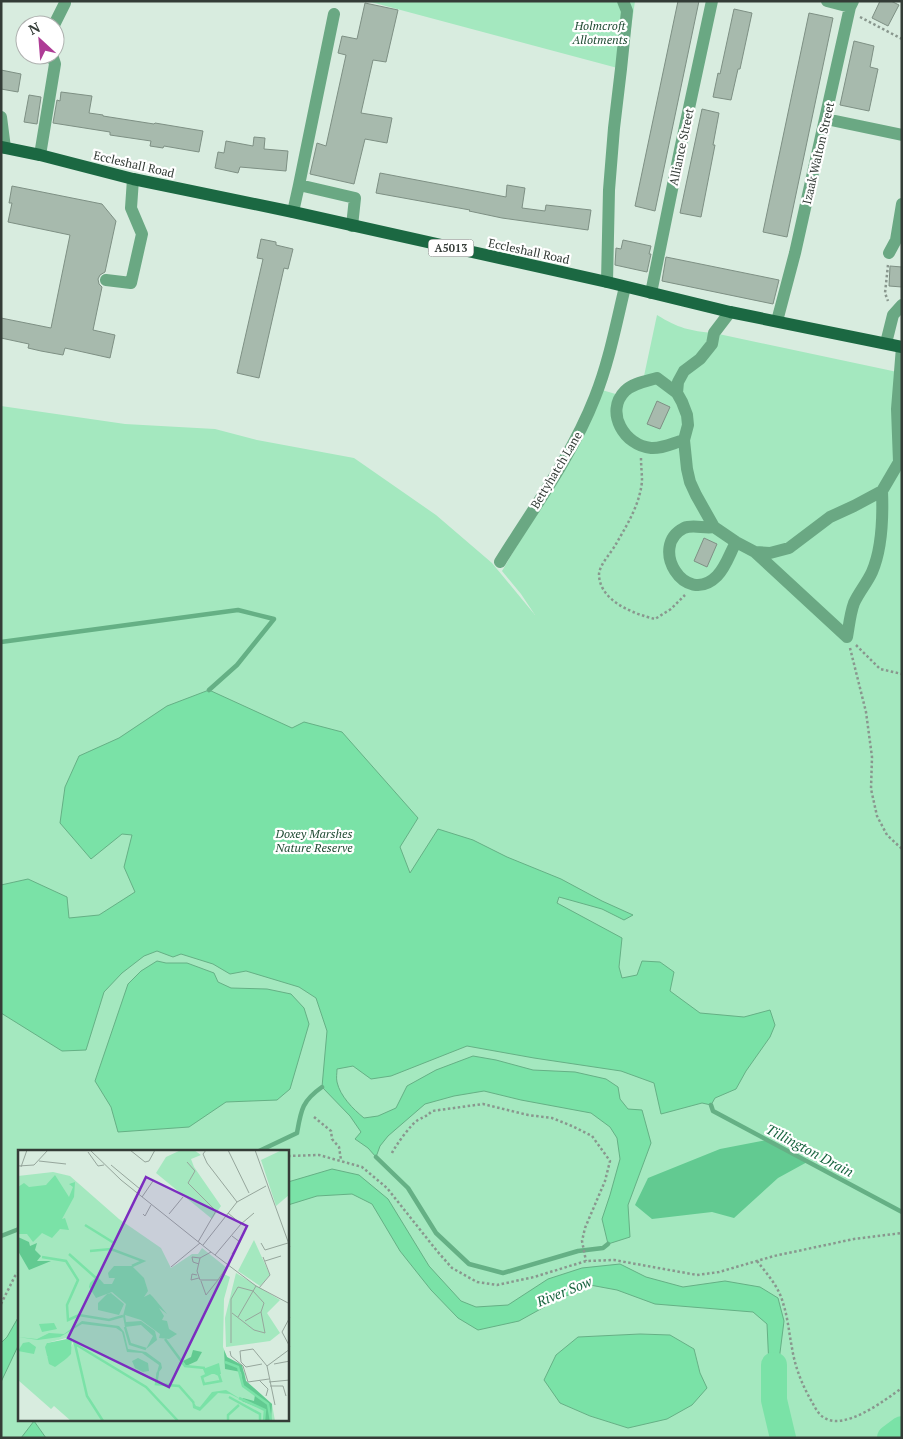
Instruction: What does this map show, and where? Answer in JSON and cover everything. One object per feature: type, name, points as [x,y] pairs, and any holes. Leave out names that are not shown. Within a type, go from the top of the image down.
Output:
[{"type":"main road","name":"Eccleshall Road","points":[[3,148],[40,155],[133,179],[293,212],[606,282],[730,312],[902,347]]},
{"type":"street","points":[[606,282],[612,146],[627,11],[623,1]]},
{"type":"street","name":"Alliance Street","points":[[651,293],[712,1]]},
{"type":"street","points":[[827,1],[851,4]]},
{"type":"street","points":[[59,15],[65,3]]},
{"type":"street","name":"Izaak Walton Street","points":[[777,321],[795,253],[851,4]]},
{"type":"street","points":[[293,212],[334,14]]},
{"type":"street","points":[[40,155],[55,65]]},
{"type":"street","name":"Eccleshall Road","points":[[1,117],[3,148]]},
{"type":"street","points":[[826,119],[902,135]]},
{"type":"street","points":[[106,280],[131,284],[142,234],[131,208],[133,179]]},
{"type":"street","points":[[299,185],[356,198],[352,226]]},
{"type":"street","points":[[889,254],[896,240],[902,204]]},
{"type":"street","name":"Bettyhatch Lane","points":[[500,562],[574,443],[595,398],[605,370],[625,287]]},
{"type":"street","points":[[886,343],[893,314],[902,305]]},
{"type":"street","points":[[677,393],[678,382],[684,371],[700,359],[712,344],[714,333],[730,312]]},
{"type":"street","points":[[756,552],[770,553],[789,548],[830,517],[882,491],[899,462],[898,409],[902,347]]},
{"type":"street","points":[[684,440],[658,448],[641,447],[619,426],[616,413],[619,400],[625,391],[635,385],[657,378],[677,393],[687,415],[688,425],[684,440],[690,482],[714,527],[736,542],[756,552],[847,637]]},
{"type":"street","points":[[847,637],[854,602],[872,572],[876,557],[883,513],[882,491]]},
{"type":"street","points":[[714,527],[691,526],[684,528],[672,540],[669,547],[669,558],[672,566],[688,584],[694,585],[710,582],[718,575],[736,542]]},
{"type":"path","points":[[851,4],[859,16],[902,39]]},
{"type":"path","points":[[889,254],[885,292],[893,314]]},
{"type":"path","points":[[641,447],[642,481],[640,495],[623,532],[602,566],[599,574],[601,583],[607,594],[624,608],[655,619],[685,596],[688,584]]},
{"type":"path","points":[[847,637],[880,669],[902,674]]},
{"type":"path","points":[[847,637],[866,712],[872,757],[871,789],[877,816],[887,835],[902,848]]},
{"type":"path","points":[[392,1152],[395,1145],[417,1120],[427,1117],[432,1111],[483,1104],[528,1115],[552,1118],[592,1136],[610,1162],[605,1181],[585,1228],[582,1242],[586,1261]]},
{"type":"path","points":[[314,1117],[331,1132],[332,1139],[339,1147],[341,1160]]},
{"type":"path","points":[[289,1156],[319,1155],[362,1167],[387,1188],[452,1268],[478,1282],[497,1284],[534,1277],[586,1261],[614,1260],[697,1274],[719,1272],[774,1256],[854,1239],[902,1233]]},
{"type":"path","points":[[757,1261],[775,1284],[783,1301],[798,1374],[822,1416],[829,1420],[843,1420],[874,1408],[902,1388]]},
{"type":"path","points":[[1,1304],[14,1276],[18,1273]]},
{"type":"green space","name":"Holmcroft Allotments","points":[[367,1],[635,1],[625,70]]},
{"type":"green space","name":"Doxey Marshes Nature Reserve","points":[[657,315],[671,323],[691,330],[714,333],[902,373],[902,1438],[46,1438],[35,1422],[289,1422],[289,1150],[18,1150],[18,1422],[33,1422],[21,1438],[1,1438],[1,406],[125,424],[215,429],[257,440],[354,458],[436,515],[492,563],[535,615],[502,571],[574,449],[602,390],[619,395],[644,376]],"holes":[[[640,1334],[670,1335],[694,1349],[700,1373],[628,1428],[590,1416],[560,1403],[578,1337]]]},
{"type":"shaded area","points":[[767,1140],[809,1161],[778,1178],[734,1218],[712,1212],[652,1219],[635,1205],[648,1178],[720,1149]]},
{"type":"water","points":[[209,690],[292,728],[304,722],[342,732],[418,818],[400,847],[410,873],[438,829],[473,840],[507,857],[561,879],[633,915],[624,920],[602,909],[559,897],[557,903],[622,938],[619,967],[622,978],[637,975],[642,961],[660,962],[674,972],[670,991],[700,1013],[744,1017],[770,1010],[775,1025],[770,1037],[736,1089],[715,1098],[711,1105],[702,1103],[661,1114],[654,1083],[621,1071],[467,1046],[391,1076],[371,1079],[353,1066],[337,1069],[337,1080],[341,1092],[351,1106],[364,1118],[378,1116],[396,1108],[407,1086],[436,1070],[473,1056],[533,1070],[575,1072],[606,1079],[618,1087],[620,1099],[628,1109],[642,1110],[651,1143],[628,1205],[630,1237],[608,1244],[602,1219],[620,1159],[617,1138],[610,1127],[591,1113],[484,1091],[454,1096],[425,1104],[388,1136],[380,1146],[376,1157],[368,1148],[355,1139],[361,1132],[350,1116],[322,1087],[327,1031],[316,998],[299,987],[246,971],[230,974],[213,964],[181,954],[173,957],[157,951],[144,956],[122,973],[104,992],[86,1050],[62,1051],[1,1013],[1,885],[28,879],[67,897],[69,918],[99,915],[135,892],[124,867],[132,835],[122,834],[91,859],[60,823],[65,787],[79,756],[119,738],[167,706]]},
{"type":"water","points":[[157,961],[187,963],[214,973],[218,982],[231,988],[267,989],[291,994],[304,1008],[309,1024],[290,1089],[277,1100],[226,1102],[189,1127],[118,1132],[111,1107],[95,1081],[128,984],[141,971]]},
{"type":"water","points":[[332,1169],[359,1175],[388,1199],[429,1266],[461,1301],[476,1307],[508,1305],[548,1279],[582,1268],[620,1264],[646,1277],[683,1287],[725,1281],[760,1287],[778,1298],[784,1321],[774,1400],[769,1367],[767,1324],[753,1312],[655,1304],[617,1290],[590,1285],[555,1301],[519,1321],[478,1330],[458,1318],[431,1290],[400,1251],[372,1204],[352,1194],[317,1196],[289,1205],[289,1182]]},
{"type":"water","points":[[18,1318],[18,1346],[1,1382],[1,1343],[7,1337]]},
{"type":"water","points":[[640,1334],[670,1335],[694,1349],[700,1373],[707,1388],[692,1405],[667,1419],[628,1428],[590,1416],[560,1403],[544,1380],[556,1355],[578,1337]]},
{"type":"water","points":[[35,1422],[46,1438],[21,1438]]},
{"type":"building","points":[[678,1],[699,1],[655,211],[635,206]]},
{"type":"building","points":[[880,1],[891,1],[899,5],[888,26],[872,18]]},
{"type":"building","points":[[365,3],[398,10],[386,62],[373,60],[361,113],[392,118],[387,143],[365,139],[354,184],[310,174],[317,143],[326,146],[346,55],[338,53],[342,36],[357,39]]},
{"type":"building","points":[[734,9],[752,13],[731,100],[713,97]]},
{"type":"building","points":[[809,13],[833,18],[787,237],[763,232]]},
{"type":"building","points":[[854,41],[874,46],[870,67],[878,69],[869,111],[840,105]]},
{"type":"building","points":[[1,70],[21,74],[18,92],[1,89]]},
{"type":"building","points":[[61,92],[92,96],[89,113],[203,131],[199,152],[164,146],[163,148],[150,146],[151,141],[110,135],[110,132],[53,123],[57,100],[60,101]]},
{"type":"building","points":[[29,95],[41,97],[37,124],[24,122]]},
{"type":"building","points":[[702,109],[719,113],[713,145],[715,145],[701,217],[680,213]]},
{"type":"building","points":[[254,137],[265,138],[264,149],[288,151],[286,171],[240,167],[238,173],[215,168],[218,152],[224,153],[226,141],[253,146]]},
{"type":"building","points":[[380,173],[506,197],[507,185],[525,188],[522,208],[545,211],[546,205],[591,210],[588,230],[502,218],[470,210],[376,193]]},
{"type":"building","points":[[12,186],[102,204],[116,221],[105,272],[98,279],[102,287],[93,330],[115,335],[110,358],[65,348],[63,355],[41,351],[28,348],[29,344],[1,338],[1,318],[51,328],[70,235],[8,222],[12,203],[9,203]]},
{"type":"building","points":[[261,239],[276,242],[276,245],[293,249],[288,269],[284,268],[259,378],[237,373],[263,259],[257,258]]},
{"type":"building","points":[[623,240],[651,246],[647,272],[615,265],[616,248],[621,249]]},
{"type":"building","points":[[666,257],[779,280],[773,304],[662,281]]},
{"type":"building","points":[[890,266],[902,267],[902,287],[889,286]]},
{"type":"building","points":[[657,401],[670,407],[660,429],[647,424]]},
{"type":"building","points":[[704,538],[717,544],[707,567],[694,561]]},
{"type":"waterway","points":[[1,642],[238,610],[274,619],[237,665],[209,690]]},
{"type":"waterway","points":[[261,1150],[297,1133],[306,1102],[322,1087]]},
{"type":"waterway","name":"Tillington Drain","points":[[711,1105],[713,1111],[902,1212]]},
{"type":"waterway","points":[[376,1157],[408,1188],[436,1233],[469,1264],[503,1273],[578,1251],[603,1248],[608,1244]]},
{"type":"waterway","points":[[1,1236],[18,1229]]},
{"type":"waterway","name":"River Sow","points":[[774,1365],[774,1400],[783,1438]]},
{"type":"waterway","name":"River Sow","points":[[890,1438],[902,1429]]}]
